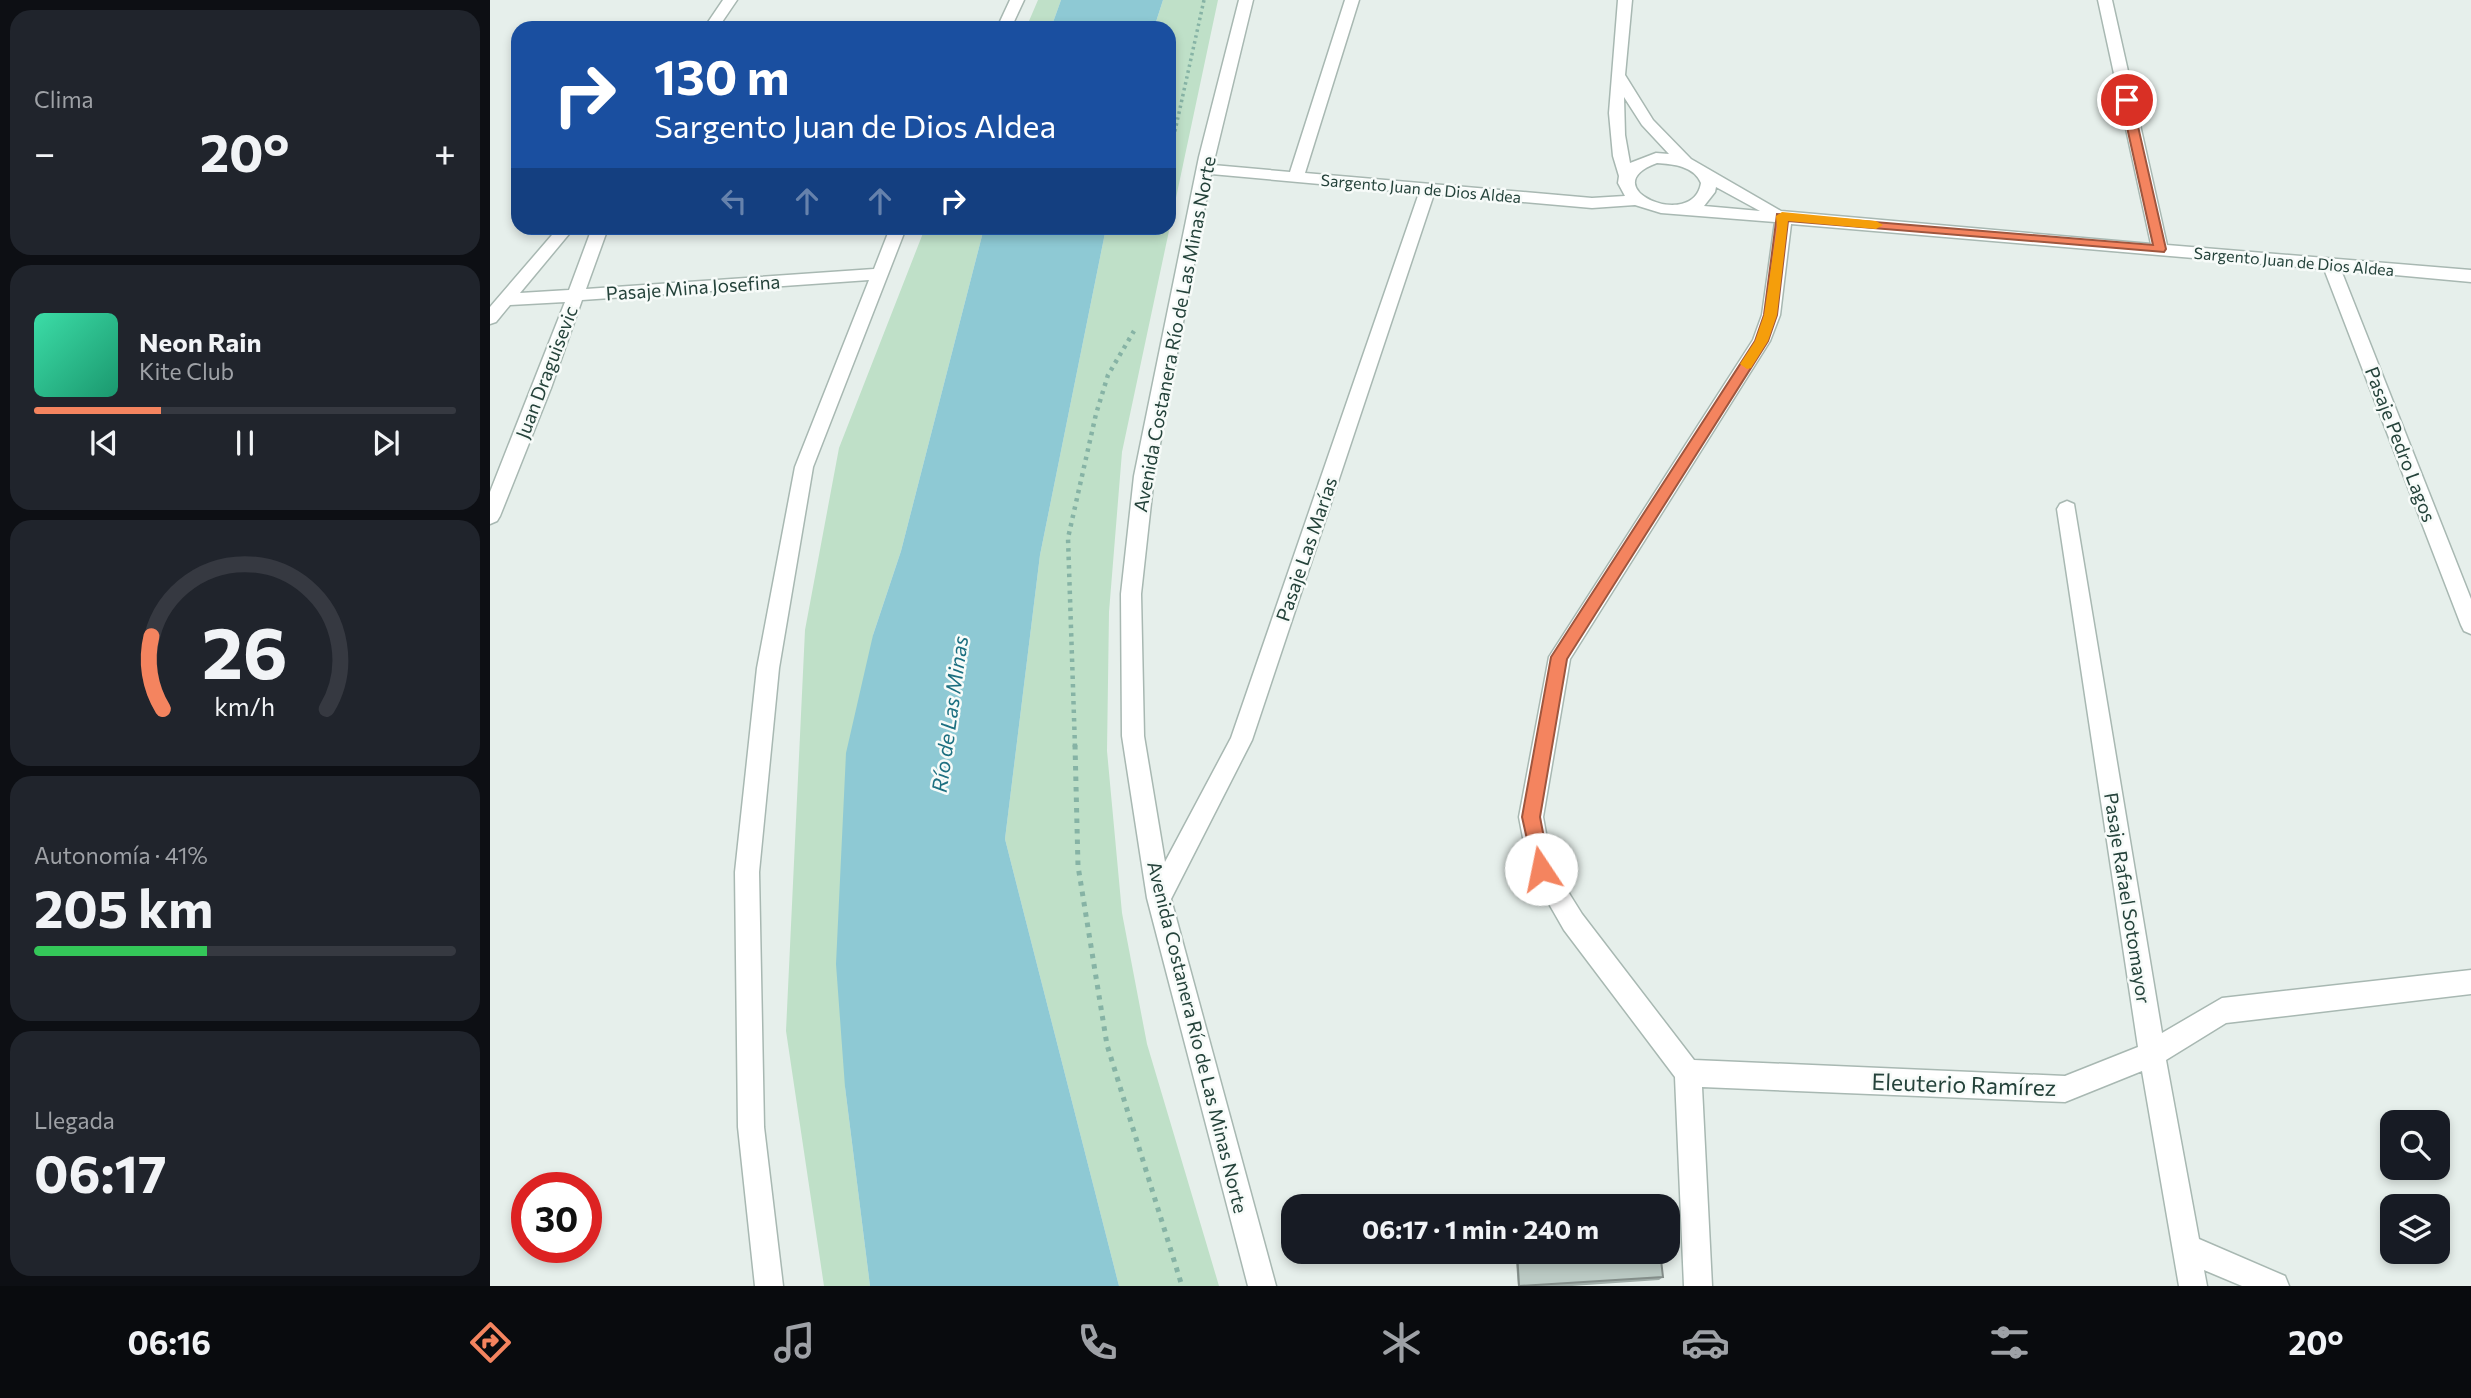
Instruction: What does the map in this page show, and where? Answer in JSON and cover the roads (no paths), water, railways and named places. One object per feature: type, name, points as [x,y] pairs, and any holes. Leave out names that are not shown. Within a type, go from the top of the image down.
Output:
[{"type":"street","points":[[715,21],[730,0]]},
{"type":"street","points":[[1007,21],[1017,0]]},
{"type":"street","name":"Avenida Costanera Río de Las Minas Norte","points":[[1246,0],[1205,169],[1144,476],[1131,594],[1133,736],[1159,898],[1262,1286]]},
{"type":"street","points":[[1296,177],[1352,0]]},
{"type":"street","points":[[1619,76],[1647,122],[1684,161],[1704,174],[1708,183],[1707,192],[1701,200],[1678,209],[1649,206],[1628,192],[1626,174],[1619,155],[1619,76],[1625,0]]},
{"type":"street","points":[[2105,0],[2160,249]]},
{"type":"street","points":[[1626,174],[1643,161],[1656,158],[1684,161]]},
{"type":"street","name":"Sargento Juan de Dios Aldea","points":[[1205,169],[1592,203],[1637,200]]},
{"type":"street","name":"Sargento Juan de Dios Aldea","points":[[1704,174],[1782,216]]},
{"type":"street","name":"Pasaje Las Marías","points":[[1159,898],[1241,740],[1428,189]]},
{"type":"street","name":"Sargento Juan de Dios Aldea","points":[[1678,209],[2471,276]]},
{"type":"street","points":[[1698,1286],[1688,1073],[1573,922],[1541,869],[1531,817],[1559,657],[1761,341],[1771,315],[1783,228],[1782,216]]},
{"type":"street","points":[[490,318],[560,235]]},
{"type":"street","name":"Juan Draguisevic","points":[[490,516],[597,235]]},
{"type":"street","points":[[769,1286],[751,1128],[747,872],[768,668],[804,467],[895,235]]},
{"type":"street","name":"Pasaje Pedro Lagos","points":[[2330,264],[2471,625]]},
{"type":"street","name":"Pasaje Mina Josefina","points":[[505,300],[880,274]]},
{"type":"street","name":"Pasaje Rafael Sotomayor","points":[[2067,509],[2152,1054],[2193,1286]]},
{"type":"street","name":"Eleuterio Ramírez","points":[[1688,1073],[2066,1088],[2152,1054],[2222,1011],[2471,982]]},
{"type":"street","points":[[2185,1247],[2276,1286]]},
{"type":"water","points":[[1061,0],[1163,0],[1156,21],[1054,21]]},
{"type":"water","name":"Río de Las Minas","points":[[982,235],[1105,235],[1040,555],[1005,839],[1119,1286],[870,1286],[845,1087],[836,964],[846,753],[873,635],[901,551]]}]
